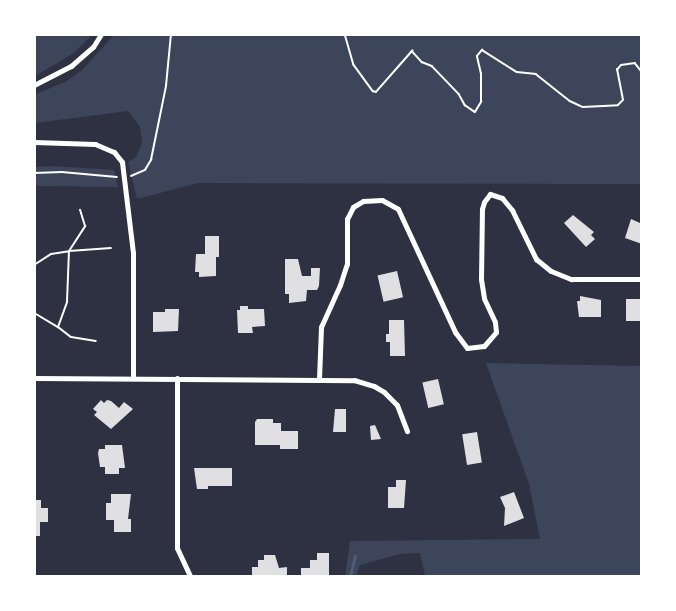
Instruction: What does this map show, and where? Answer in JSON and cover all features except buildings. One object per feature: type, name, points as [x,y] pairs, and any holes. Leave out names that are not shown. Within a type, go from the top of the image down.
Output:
[{"type":"street","points":[[34,85],[70,66],[93,46],[101,34]]},
{"type":"street","points":[[34,142],[88,143],[102,146],[118,157],[125,177],[133,253],[133,378]]},
{"type":"street","points":[[319,379],[321,327],[347,264],[347,219],[353,207],[363,201],[382,200],[398,209],[455,332],[468,348],[484,346],[496,332],[482,289],[482,209],[489,194],[502,198],[512,210],[536,259],[551,271],[572,279],[642,279]]},
{"type":"street","points":[[34,378],[354,380],[374,386],[397,405],[407,431]]},
{"type":"street","points":[[177,378],[176,537],[177,549],[189,574],[180,576]]},
{"type":"lane","points":[[58,327],[67,302],[69,250],[85,226],[80,210]]},
{"type":"lane","points":[[34,265],[51,254],[69,250],[111,248]]},
{"type":"lane","points":[[36,314],[71,337],[96,341]]},
{"type":"path","points":[[34,173],[62,172],[125,177],[145,170],[151,160],[166,86],[171,34]]},
{"type":"path","points":[[345,34],[354,65],[373,91],[376,92],[412,51],[422,62],[432,66],[459,94],[465,105],[475,112],[478,110],[482,91],[477,56],[483,50],[517,72],[536,74],[570,101],[583,107],[618,105],[623,100],[617,70],[621,65],[635,63],[642,72]]},
{"type":"shaded area","points":[[35,34],[92,35],[74,53],[35,76]]},
{"type":"shaded area","points":[[114,35],[641,35],[641,184],[198,183],[137,199],[128,162],[136,157],[142,143],[140,127],[128,111],[35,123],[34,95],[65,82],[82,70]]},
{"type":"shaded area","points":[[34,167],[114,170],[118,187],[35,186]]},
{"type":"shaded area","points":[[486,363],[641,366],[641,576],[425,576],[420,553],[400,554],[360,565],[356,576],[345,576],[350,541],[540,539],[529,484]]},
{"type":"waterway","points":[[350,576],[355,556]]}]
